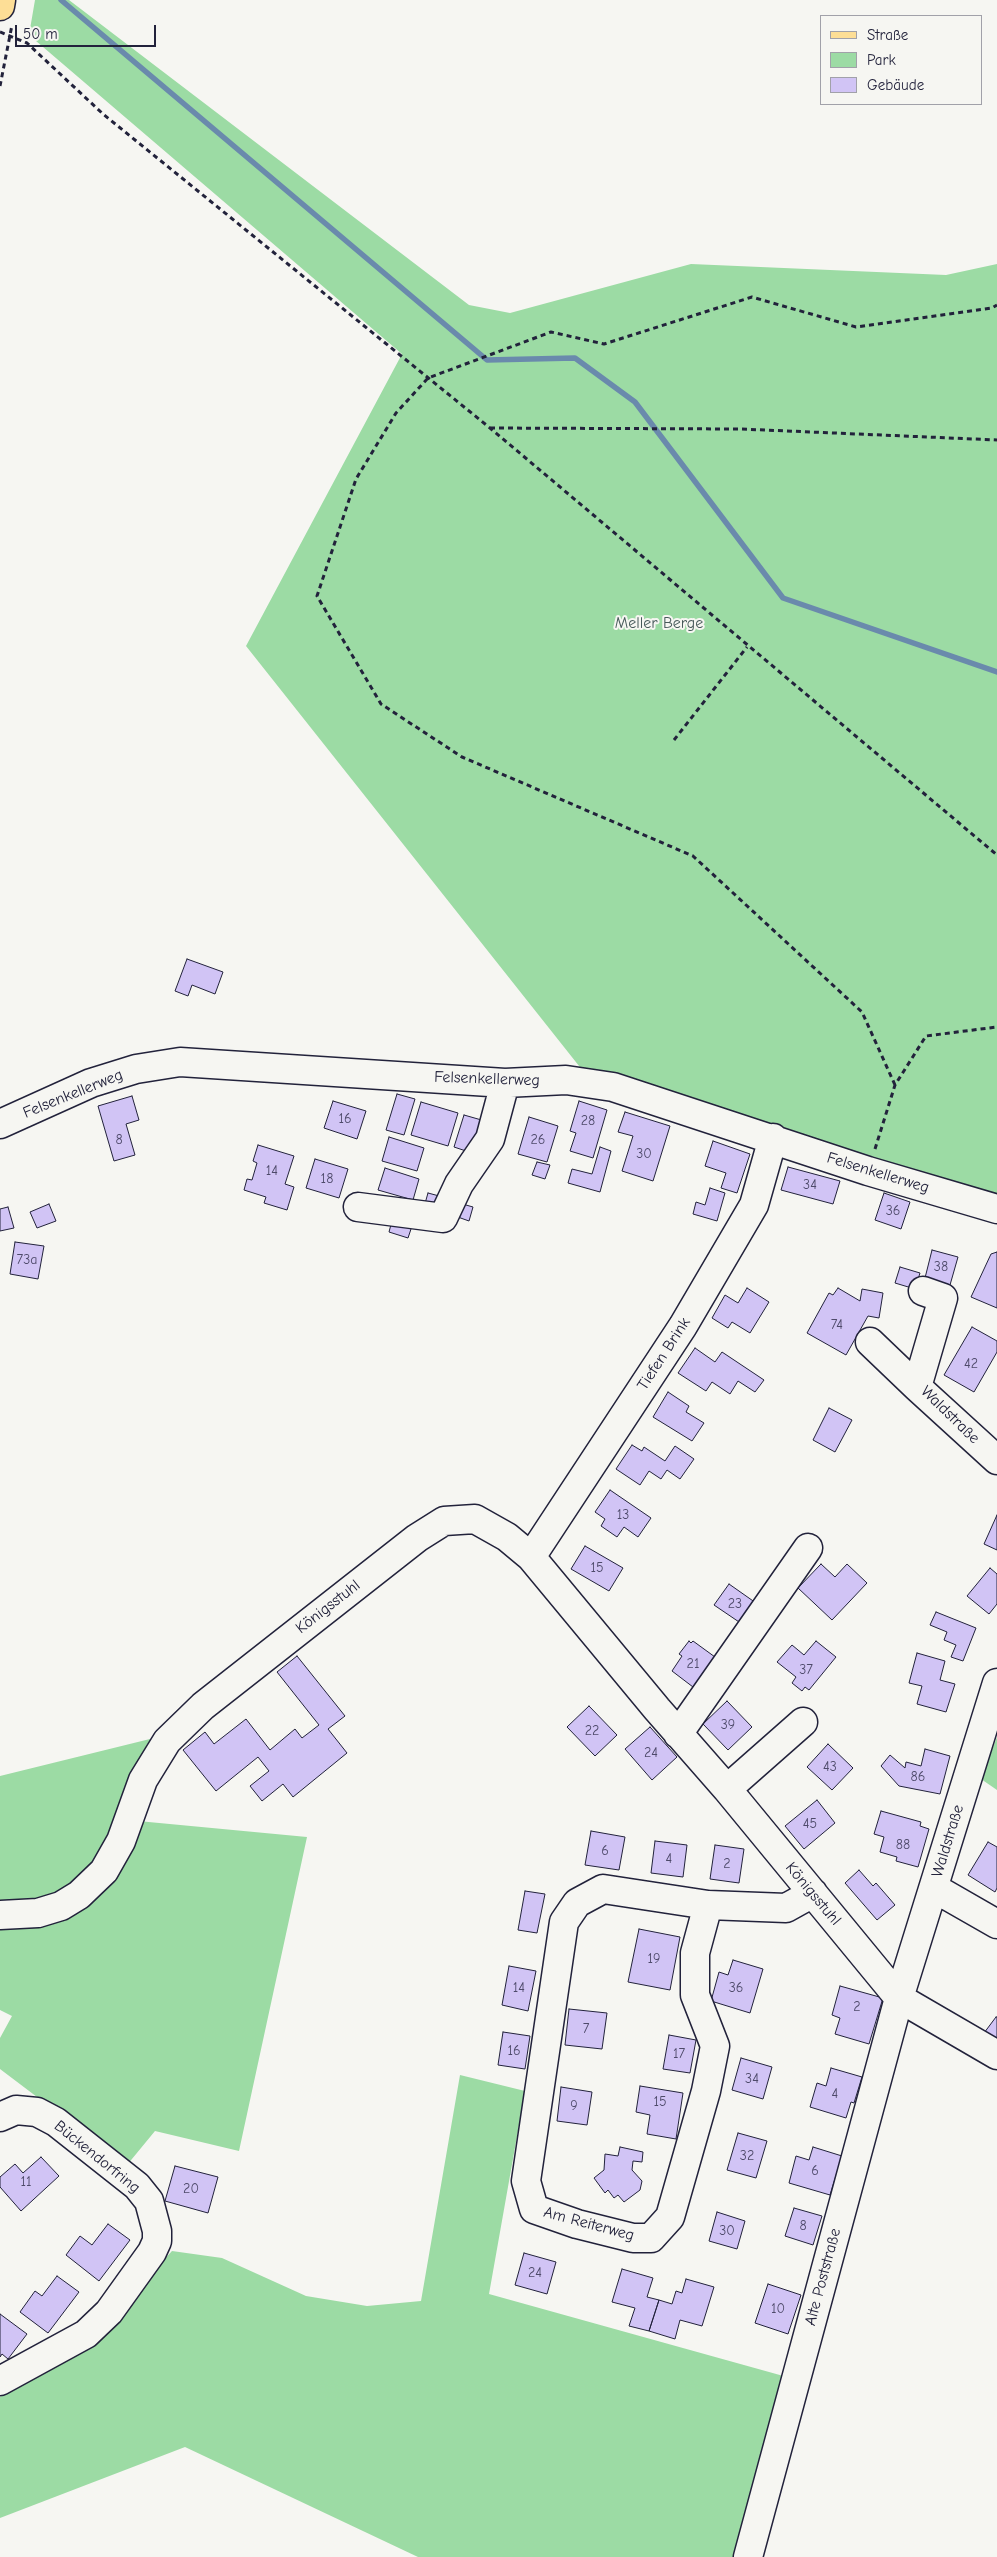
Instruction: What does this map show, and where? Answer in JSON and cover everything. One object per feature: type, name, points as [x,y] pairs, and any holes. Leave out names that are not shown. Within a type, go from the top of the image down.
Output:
[{"type":"street","name":"Felsenkellerweg","points":[[0,1124],[91,1083],[136,1069],[180,1062],[505,1083],[566,1080],[613,1088],[773,1138],[868,1171],[997,1209]]},
{"type":"street","points":[[358,1207],[443,1218],[459,1184],[490,1139],[505,1083]]},
{"type":"street","name":"Tiefen Brink","points":[[531,1557],[683,1326],[754,1205],[773,1138]]},
{"type":"street","name":"Waldstraße","points":[[923,1291],[943,1298],[917,1387],[997,1460]]},
{"type":"street","points":[[870,1342],[917,1387]]},
{"type":"street","name":"Königsstuhl","points":[[0,1915],[38,1913],[61,1906],[79,1895],[104,1871],[121,1841],[143,1780],[167,1741],[203,1706],[417,1538],[444,1521],[475,1519],[507,1537],[531,1557],[678,1734],[727,1789],[899,1998]]},
{"type":"street","points":[[678,1734],[808,1548]]},
{"type":"street","name":"Waldstraße","points":[[899,1998],[997,1683]]},
{"type":"street","points":[[727,1789],[803,1722]]},
{"type":"street","points":[[934,1888],[997,1924]]},
{"type":"street","name":"Am Reiterweg","points":[[708,1905],[695,1953],[695,1995],[714,2046],[706,2091],[670,2217],[651,2238],[633,2238],[577,2224],[534,2209],[526,2181],[564,1922],[577,1903],[603,1889],[708,1905],[786,1908],[813,1893]]},
{"type":"street","points":[[899,1998],[997,2055]]},
{"type":"street","name":"Alte Poststraße","points":[[748,2557],[899,1998]]},
{"type":"street","name":"Bückendorfring","points":[[0,2117],[16,2110],[37,2112],[56,2122],[137,2186],[149,2201],[157,2231],[157,2242],[152,2252],[109,2312],[86,2334],[0,2381]]},
{"type":"path","points":[[0,86],[10,35],[5,8]]},
{"type":"path","points":[[0,32],[28,43],[103,114],[490,428],[747,647],[997,854]]},
{"type":"path","points":[[895,1085],[862,1012],[693,856],[462,757],[381,704],[317,596],[356,478],[396,413],[428,378],[551,332],[604,344],[752,297],[856,327],[992,308],[997,305]]},
{"type":"path","points":[[490,428],[741,429],[997,440]]},
{"type":"path","points":[[674,740],[747,647]]},
{"type":"path","points":[[868,1171],[895,1085],[926,1036],[997,1028]]},
{"type":"green space","name":"Meller Berge","points":[[35,0],[69,0],[469,305],[510,313],[691,264],[946,275],[997,264],[997,1200],[583,1071],[246,646],[402,354],[29,35]]},
{"type":"green space","points":[[997,1737],[997,1790],[981,1779]]},
{"type":"green space","points":[[154,1738],[99,1868],[38,1905],[0,1907],[0,1776]]},
{"type":"green space","points":[[138,1821],[307,1837],[239,2151],[155,2131],[127,2165],[0,2069],[0,2038],[12,2016],[0,2010],[0,1927],[26,1927]]},
{"type":"green space","points":[[460,2075],[525,2091],[489,2294],[787,2377],[738,2557],[418,2557],[185,2447],[0,2518],[0,2397],[73,2358],[172,2251],[222,2258],[306,2296],[367,2306],[421,2301]]},
{"type":"building","points":[[187,959],[223,972],[215,994],[192,985],[188,996],[175,991]]},
{"type":"building","points":[[397,1094],[415,1099],[404,1135],[386,1130]]},
{"type":"building","points":[[132,1096],[139,1120],[126,1124],[135,1155],[114,1161],[98,1106]]},
{"type":"building","points":[[333,1101],[366,1111],[357,1139],[324,1128]]},
{"type":"building","points":[[579,1101],[607,1110],[593,1158],[570,1151],[576,1133],[570,1131]]},
{"type":"building","points":[[421,1102],[458,1113],[448,1146],[411,1135]]},
{"type":"building","points":[[625,1112],[670,1126],[653,1181],[622,1171],[633,1136],[618,1132]]},
{"type":"building","points":[[464,1115],[485,1121],[475,1154],[454,1147]]},
{"type":"building","points":[[529,1117],[558,1126],[547,1162],[518,1154]]},
{"type":"building","points":[[389,1137],[424,1148],[417,1171],[382,1161]]},
{"type":"building","points":[[713,1141],[750,1154],[737,1193],[721,1188],[726,1173],[705,1166]]},
{"type":"building","points":[[258,1145],[294,1156],[285,1184],[294,1187],[287,1210],[264,1203],[266,1197],[244,1190],[247,1179],[252,1180],[257,1163],[253,1161]]},
{"type":"building","points":[[600,1147],[611,1151],[600,1192],[568,1183],[572,1169],[592,1174]]},
{"type":"building","points":[[315,1159],[348,1169],[339,1198],[306,1188]]},
{"type":"building","points":[[537,1162],[550,1165],[545,1179],[532,1175]]},
{"type":"building","points":[[788,1167],[840,1181],[833,1204],[781,1190]]},
{"type":"building","points":[[385,1168],[419,1179],[413,1200],[378,1190]]},
{"type":"building","points":[[710,1188],[725,1193],[717,1221],[693,1214],[696,1202],[705,1205]]},
{"type":"building","points":[[428,1193],[443,1197],[438,1211],[424,1207]]},
{"type":"building","points":[[884,1193],[910,1202],[901,1229],[875,1220]]},
{"type":"building","points":[[459,1203],[473,1207],[469,1221],[455,1216]]},
{"type":"building","points":[[49,1204],[56,1221],[37,1228],[30,1212]]},
{"type":"building","points":[[8,1207],[14,1228],[0,1231],[0,1209]]},
{"type":"building","points":[[393,1217],[413,1223],[408,1238],[389,1232]]},
{"type":"building","points":[[15,1242],[44,1246],[38,1279],[10,1274]]},
{"type":"building","points":[[932,1250],[958,1257],[950,1285],[925,1278]]},
{"type":"building","points":[[997,1252],[997,1308],[971,1297],[991,1254]]},
{"type":"building","points":[[900,1267],[920,1273],[915,1289],[895,1283]]},
{"type":"building","points":[[747,1288],[769,1302],[750,1333],[732,1322],[728,1328],[712,1318],[725,1295],[738,1303]]},
{"type":"building","points":[[838,1288],[860,1301],[862,1289],[883,1293],[879,1318],[868,1316],[846,1355],[807,1333],[829,1293],[833,1295]]},
{"type":"building","points":[[972,1327],[997,1341],[997,1352],[974,1392],[944,1375]]},
{"type":"building","points":[[695,1348],[715,1362],[722,1352],[764,1380],[755,1392],[738,1381],[730,1394],[712,1382],[706,1391],[678,1373]]},
{"type":"building","points":[[668,1392],[689,1406],[686,1412],[704,1423],[692,1441],[653,1417]]},
{"type":"building","points":[[829,1408],[852,1420],[835,1452],[813,1440]]},
{"type":"building","points":[[632,1445],[642,1451],[644,1447],[665,1461],[675,1446],[694,1459],[680,1479],[667,1470],[661,1479],[649,1471],[640,1485],[616,1469]]},
{"type":"building","points":[[610,1490],[651,1518],[638,1537],[624,1527],[617,1537],[601,1526],[605,1519],[595,1512]]},
{"type":"building","points":[[997,1515],[997,1550],[984,1544]]},
{"type":"building","points":[[585,1546],[623,1568],[609,1591],[571,1569]]},
{"type":"building","points":[[821,1564],[835,1577],[847,1564],[867,1583],[832,1620],[798,1588]]},
{"type":"building","points":[[990,1568],[997,1574],[997,1604],[989,1614],[967,1596]]},
{"type":"building","points":[[729,1584],[756,1603],[742,1624],[714,1605]]},
{"type":"building","points":[[936,1612],[976,1628],[963,1661],[951,1657],[956,1645],[944,1640],[947,1632],[930,1625]]},
{"type":"building","points":[[689,1641],[691,1643],[693,1641],[715,1657],[693,1687],[672,1671],[682,1656],[679,1654]]},
{"type":"building","points":[[816,1641],[836,1657],[809,1690],[805,1687],[802,1691],[792,1683],[796,1677],[777,1662],[792,1645],[804,1655]]},
{"type":"building","points":[[917,1653],[945,1661],[940,1680],[955,1684],[946,1712],[917,1704],[922,1686],[909,1683]]},
{"type":"building","points":[[297,1656],[345,1716],[328,1729],[347,1753],[293,1797],[283,1784],[262,1801],[250,1786],[269,1771],[258,1757],[216,1791],[183,1750],[205,1732],[214,1744],[246,1719],[270,1750],[295,1729],[302,1738],[319,1725],[277,1672]]},
{"type":"building","points":[[727,1701],[752,1727],[728,1750],[703,1724]]},
{"type":"building","points":[[589,1706],[617,1735],[595,1756],[567,1727]]},
{"type":"building","points":[[650,1727],[677,1757],[652,1780],[625,1749]]},
{"type":"building","points":[[828,1744],[853,1768],[832,1790],[807,1767]]},
{"type":"building","points":[[925,1749],[950,1756],[940,1794],[899,1786],[881,1766],[890,1755],[905,1768],[906,1762],[921,1766]]},
{"type":"building","points":[[817,1800],[835,1823],[804,1849],[785,1826]]},
{"type":"building","points":[[881,1811],[921,1822],[920,1826],[929,1829],[918,1867],[896,1861],[897,1857],[880,1852],[884,1837],[874,1834]]},
{"type":"building","points":[[591,1831],[625,1837],[619,1870],[585,1865]]},
{"type":"building","points":[[655,1841],[687,1845],[683,1877],[651,1873]]},
{"type":"building","points":[[988,1842],[997,1847],[997,1888],[995,1892],[968,1875]]},
{"type":"building","points":[[715,1845],[744,1849],[739,1883],[710,1879]]},
{"type":"building","points":[[859,1870],[873,1886],[876,1883],[895,1905],[877,1920],[845,1883]]},
{"type":"building","points":[[525,1891],[545,1894],[537,1933],[518,1930]]},
{"type":"building","points":[[639,1929],[680,1937],[670,1990],[628,1982]]},
{"type":"building","points":[[733,1960],[763,1969],[750,2013],[711,2001],[719,1972],[728,1975]]},
{"type":"building","points":[[509,1966],[536,1971],[528,2011],[502,2005]]},
{"type":"building","points":[[840,1986],[883,1998],[869,2044],[835,2034],[840,2018],[832,2015]]},
{"type":"building","points":[[569,2009],[607,2013],[602,2049],[565,2045]]},
{"type":"building","points":[[997,2017],[997,2043],[984,2033]]},
{"type":"building","points":[[503,2032],[530,2036],[525,2069],[498,2065]]},
{"type":"building","points":[[669,2035],[696,2040],[690,2073],[663,2069]]},
{"type":"building","points":[[741,2058],[772,2067],[763,2099],[732,2090]]},
{"type":"building","points":[[831,2068],[862,2077],[854,2103],[851,2102],[846,2118],[810,2107],[817,2083],[826,2086]]},
{"type":"building","points":[[640,2086],[683,2093],[676,2139],[647,2134],[650,2115],[636,2112]]},
{"type":"building","points":[[561,2087],[592,2092],[587,2125],[557,2121]]},
{"type":"building","points":[[738,2133],[767,2141],[756,2178],[727,2170]]},
{"type":"building","points":[[620,2147],[643,2152],[642,2162],[633,2161],[632,2170],[642,2181],[640,2190],[624,2202],[618,2195],[614,2198],[608,2190],[605,2193],[594,2178],[604,2170],[605,2154],[618,2156]]},
{"type":"building","points":[[813,2147],[842,2156],[830,2195],[789,2183],[796,2156],[809,2160]]},
{"type":"building","points":[[41,2157],[59,2176],[21,2211],[0,2187],[0,2177],[15,2164],[23,2173]]},
{"type":"building","points":[[175,2166],[218,2177],[208,2213],[165,2201]]},
{"type":"building","points":[[794,2208],[822,2216],[813,2245],[785,2236]]},
{"type":"building","points":[[717,2212],[745,2221],[737,2249],[709,2241]]},
{"type":"building","points":[[108,2224],[130,2240],[99,2281],[66,2255],[80,2236],[92,2245]]},
{"type":"building","points":[[524,2253],[556,2262],[547,2294],[515,2285]]},
{"type":"building","points":[[622,2269],[653,2278],[647,2297],[659,2300],[649,2331],[629,2326],[635,2308],[612,2302]]},
{"type":"building","points":[[57,2276],[79,2292],[48,2333],[20,2312],[35,2291],[42,2296]]},
{"type":"building","points":[[686,2279],[714,2287],[702,2326],[680,2320],[675,2339],[649,2331],[659,2300],[672,2304],[676,2291],[682,2293]]},
{"type":"building","points":[[768,2284],[801,2295],[788,2334],[755,2323]]},
{"type":"building","points":[[0,2314],[27,2334],[8,2359],[2,2354],[0,2357]]},
{"type":"waterway","points":[[61,0],[487,360],[575,358],[635,402],[783,598],[997,672]]}]
